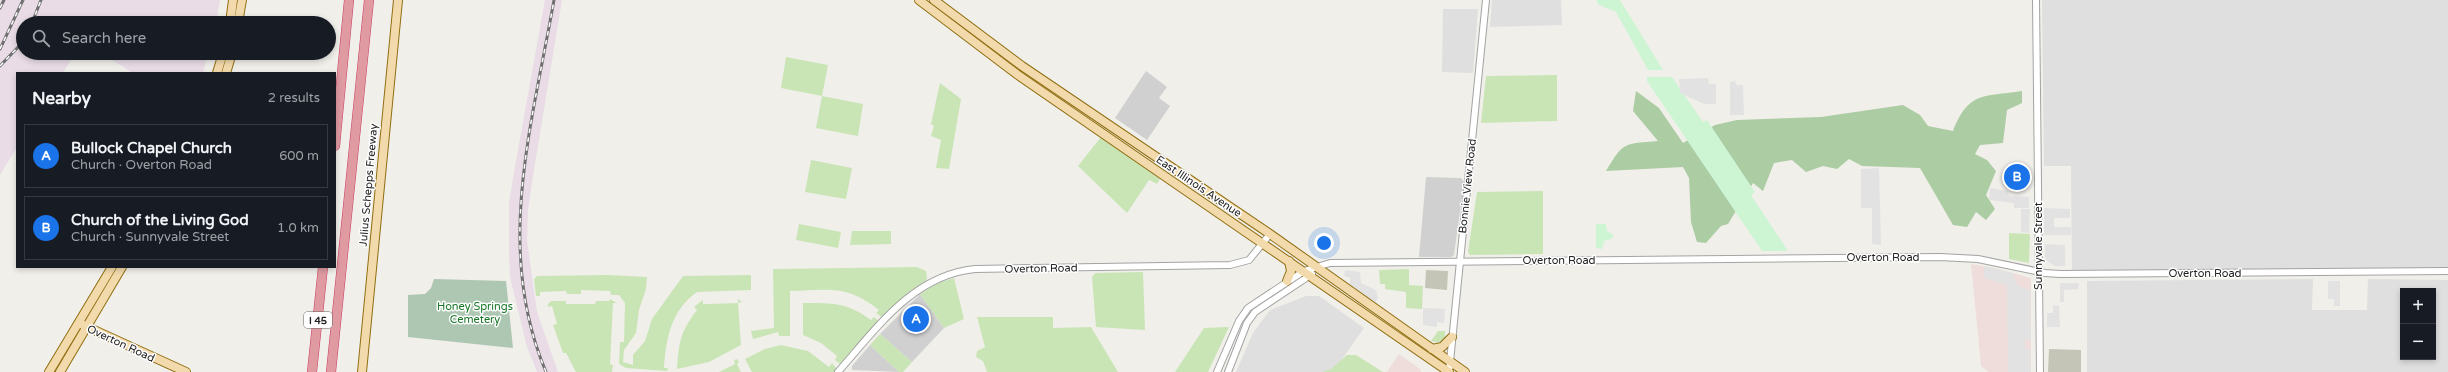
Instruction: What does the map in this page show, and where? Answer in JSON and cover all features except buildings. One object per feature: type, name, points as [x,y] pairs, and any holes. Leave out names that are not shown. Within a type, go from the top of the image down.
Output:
[{"type":"highway","points":[[336,136],[349,0]]},
{"type":"highway","name":"Julius Schepps Freeway","points":[[332,372],[369,0]]},
{"type":"highway","name":"I 45","points":[[312,372],[323,268]]},
{"type":"main road","points":[[231,16],[233,0]]},
{"type":"main road","points":[[239,16],[242,0]]},
{"type":"main road","name":"Julius Schepps Freeway","points":[[362,372],[398,0]]},
{"type":"main road","name":"East Illinois Avenue","points":[[919,0],[1016,74],[1449,372]]},
{"type":"main road","name":"East Illinois Avenue","points":[[934,0],[1022,66],[1270,234],[1317,269],[1466,372]]},
{"type":"main road","points":[[217,72],[222,60]]},
{"type":"main road","points":[[226,72],[230,60]]},
{"type":"main road","points":[[1287,281],[1290,271],[1289,261]]},
{"type":"main road","points":[[49,372],[111,268]]},
{"type":"main road","points":[[60,372],[88,327],[121,268]]},
{"type":"main road","points":[[1370,318],[1376,310]]},
{"type":"main road","name":"Overton Road","points":[[79,322],[186,372]]},
{"type":"main road","points":[[1432,349],[1442,347],[1452,337]]},
{"type":"street","name":"Bonnie View Road","points":[[1449,372],[1486,0]]},
{"type":"street","name":"Sunnyvale Street","points":[[2036,0],[2040,372]]},
{"type":"street","name":"Overton Road","points":[[838,372],[908,297],[931,281],[950,274],[975,269],[1230,265],[1249,260],[1264,244],[1270,234]]},
{"type":"street","name":"Overton Road","points":[[1317,269],[1336,263],[1965,257],[2038,272],[2093,274],[2448,272]]},
{"type":"street","points":[[1217,372],[1242,316],[1253,303],[1287,281],[1317,269]]},
{"type":"street","points":[[1228,372],[1249,320],[1261,308],[1307,273]]},
{"type":"street","points":[[1242,316],[1249,320]]},
{"type":"shaded area","points":[[0,0],[220,0],[217,16],[16,16],[16,60],[71,60],[64,72],[16,72],[16,149],[0,175]]},
{"type":"shaded area","points":[[545,0],[562,0],[528,210],[527,240],[537,312],[558,372],[537,372],[527,347],[510,277],[509,249],[509,203]]},
{"type":"shaded area","points":[[1492,0],[1561,0],[1562,25],[1490,27]]},
{"type":"shaded area","points":[[2042,0],[2448,0],[2448,268],[2072,271],[2071,166],[2044,166]]},
{"type":"shaded area","points":[[1443,9],[1478,9],[1473,73],[1442,72]]},
{"type":"shaded area","points":[[112,60],[206,60],[203,72],[131,72]]},
{"type":"shaded area","points":[[1146,71],[1167,87],[1159,98],[1170,106],[1147,140],[1115,118]]},
{"type":"shaded area","points":[[1708,78],[1709,84],[1716,84],[1716,104],[1704,104],[1680,93],[1679,79]]},
{"type":"shaded area","points":[[1735,81],[1736,85],[1743,85],[1744,115],[1730,115],[1730,82]]},
{"type":"shaded area","points":[[1879,168],[1881,245],[1872,244],[1872,208],[1861,208],[1861,169]]},
{"type":"shaded area","points":[[1426,177],[1461,178],[1464,182],[1454,255],[1451,257],[1419,257]]},
{"type":"shaded area","points":[[1990,188],[2008,191],[2009,196],[2029,197],[2029,208],[2014,208],[2014,203],[1989,200]]},
{"type":"shaded area","points":[[2044,208],[2070,209],[2070,218],[2054,218],[2054,227],[2071,227],[2071,235],[2044,235]]},
{"type":"shaded area","points":[[2021,209],[2030,209],[2029,233],[2021,232]]},
{"type":"shaded area","points":[[2045,244],[2065,245],[2065,266],[2055,266],[2045,260]]},
{"type":"shaded area","points":[[1971,264],[1994,268],[2031,278],[2031,372],[1989,372],[1981,366]]},
{"type":"shaded area","points":[[1984,266],[2013,273],[2018,286],[2030,290],[2031,340],[2025,340],[2025,349],[2030,349],[2031,372],[2008,372],[2007,285],[1984,278]]},
{"type":"shaded area","points":[[1345,270],[1360,272],[1361,283],[1376,290],[1378,298],[1375,303],[1350,284],[1350,278],[1344,276]]},
{"type":"shaded area","points":[[1426,270],[1448,271],[1447,290],[1425,288]]},
{"type":"shaded area","points":[[2313,279],[2312,310],[2367,310],[2368,279],[2448,280],[2448,372],[2087,372],[2087,281]]},
{"type":"shaded area","points":[[2328,281],[2340,281],[2340,306],[2334,306],[2334,299],[2328,299]]},
{"type":"shaded area","points":[[2060,283],[2079,283],[2078,289],[2064,290],[2064,302],[2060,302]]},
{"type":"shaded area","points":[[920,294],[944,328],[912,362],[880,334]]},
{"type":"shaded area","points":[[1306,296],[1319,296],[1364,328],[1333,372],[1236,372],[1253,333],[1270,310]]},
{"type":"shaded area","points":[[2053,305],[2059,306],[2060,327],[2047,327],[2047,313],[2053,313]]},
{"type":"shaded area","points":[[1423,308],[1445,309],[1444,323],[1437,322],[1437,327],[1423,325]]},
{"type":"shaded area","points":[[870,345],[899,372],[852,370],[852,366]]},
{"type":"shaded area","points":[[2049,349],[2081,350],[2081,372],[2048,372]]},
{"type":"shaded area","points":[[1399,354],[1420,369],[1421,372],[1387,372]]},
{"type":"green space","points":[[1596,0],[1620,0],[1663,70],[1648,70],[1616,12],[1599,5]]},
{"type":"green space","points":[[786,57],[828,65],[822,96],[781,88]]},
{"type":"green space","points":[[1557,75],[1557,121],[1481,123],[1486,76]]},
{"type":"green space","points":[[1647,77],[1672,77],[1703,122],[1707,120],[1755,192],[1751,195],[1788,251],[1762,251],[1647,81]]},
{"type":"green space","points":[[940,83],[961,99],[949,169],[936,168],[941,140],[931,136],[934,126],[931,124]]},
{"type":"green space","points":[[1636,91],[1659,108],[1683,143],[1715,125],[1737,120],[1821,117],[1903,105],[1920,115],[1928,126],[1953,131],[1965,109],[1979,98],[2022,91],[2022,103],[2007,110],[2003,143],[1980,145],[1975,154],[1987,160],[1996,171],[1986,195],[1995,209],[1986,220],[1976,212],[1967,227],[1953,225],[1920,168],[1862,166],[1849,159],[1837,169],[1823,166],[1806,172],[1792,160],[1774,163],[1763,191],[1753,183],[1728,224],[1721,226],[1706,243],[1697,242],[1691,222],[1689,178],[1683,167],[1606,171],[1621,149],[1626,146],[1631,144],[1658,141],[1633,111]]},
{"type":"green space","points":[[822,96],[863,104],[858,136],[816,128]]},
{"type":"green space","points":[[1101,137],[1160,179],[1157,184],[1149,180],[1127,213],[1078,166]]},
{"type":"green space","points":[[811,160],[852,168],[846,199],[805,192]]},
{"type":"green space","points":[[1543,191],[1543,254],[1470,255],[1468,252],[1477,192]]},
{"type":"green space","points":[[799,224],[841,232],[838,248],[796,240]]},
{"type":"green space","points":[[1596,224],[1606,224],[1607,231],[1614,235],[1611,239],[1604,241],[1602,249],[1596,248]]},
{"type":"green space","points":[[852,231],[891,231],[891,244],[850,245]]},
{"type":"green space","points":[[2009,233],[2030,234],[2029,263],[2009,259]]},
{"type":"green space","points":[[917,267],[926,271],[927,280],[907,294],[883,318],[876,313],[879,310],[857,296],[847,292],[837,290],[790,291],[790,336],[779,336],[778,332],[753,339],[751,331],[774,328],[773,269]]},
{"type":"green space","points":[[1409,269],[1409,285],[1423,286],[1422,309],[1406,308],[1406,292],[1385,289],[1385,284],[1380,284],[1379,270]]},
{"type":"green space","points":[[1143,272],[1145,330],[1096,327],[1092,277],[1095,273]]},
{"type":"green space","points":[[607,275],[647,277],[646,289],[639,310],[636,333],[624,350],[623,362],[633,365],[633,355],[645,341],[652,319],[683,276],[751,275],[751,290],[697,292],[681,307],[668,336],[664,368],[668,368],[667,371],[626,368],[619,364],[620,342],[624,342],[625,303],[619,295],[611,295],[610,291],[581,290],[581,294],[567,294],[566,291],[540,292],[540,296],[536,296],[534,279],[537,276]]},
{"type":"green space","points":[[954,278],[964,319],[944,328],[920,294],[938,283]]},
{"type":"green space","name":"Honey Springs Cemetery","points":[[434,279],[506,281],[513,348],[408,337],[408,295],[425,294],[431,288]]},
{"type":"green space","points":[[610,299],[617,303],[613,303],[610,364],[613,365],[612,372],[576,372],[566,353],[563,353],[553,325],[557,324],[552,306],[548,307],[548,304],[551,301],[566,301],[566,304],[595,304],[596,301],[609,301]]},
{"type":"green space","points":[[703,300],[703,304],[738,303],[741,345],[709,362],[677,369],[681,338],[691,318],[697,310],[694,307]]},
{"type":"green space","points":[[803,303],[839,305],[854,310],[871,320],[874,317],[879,321],[840,364],[835,360],[837,356],[821,343],[803,335]]},
{"type":"green space","points":[[977,317],[1053,317],[1053,328],[1091,327],[1118,372],[987,372],[983,361],[976,357],[977,351],[985,347]]},
{"type":"green space","points":[[1229,327],[1208,372],[1175,372],[1204,328]]},
{"type":"green space","points":[[1438,331],[1445,331],[1445,338],[1440,343],[1431,341]]},
{"type":"green space","points":[[880,334],[912,362],[903,372],[899,372],[870,345]]},
{"type":"green space","points":[[781,345],[808,351],[829,367],[832,363],[837,369],[834,372],[752,372],[745,359],[765,349]]},
{"type":"green space","points":[[1347,355],[1356,355],[1383,372],[1322,372],[1331,369]]},
{"type":"green space","points":[[737,359],[739,362],[737,364],[741,372],[719,372],[735,364],[734,360]]},
{"type":"railway","points":[[0,8],[4,0]]},
{"type":"railway","points":[[0,49],[23,0]]},
{"type":"railway","points":[[35,16],[41,0]]},
{"type":"railway","points":[[546,372],[531,326],[522,280],[520,233],[522,187],[528,140],[554,0]]},
{"type":"railway","points":[[0,66],[16,49]]},
{"type":"place","name":"Church of the Living God","points":[[2017,177]]},
{"type":"place","name":"Bullock Chapel Church","points":[[916,319]]}]
